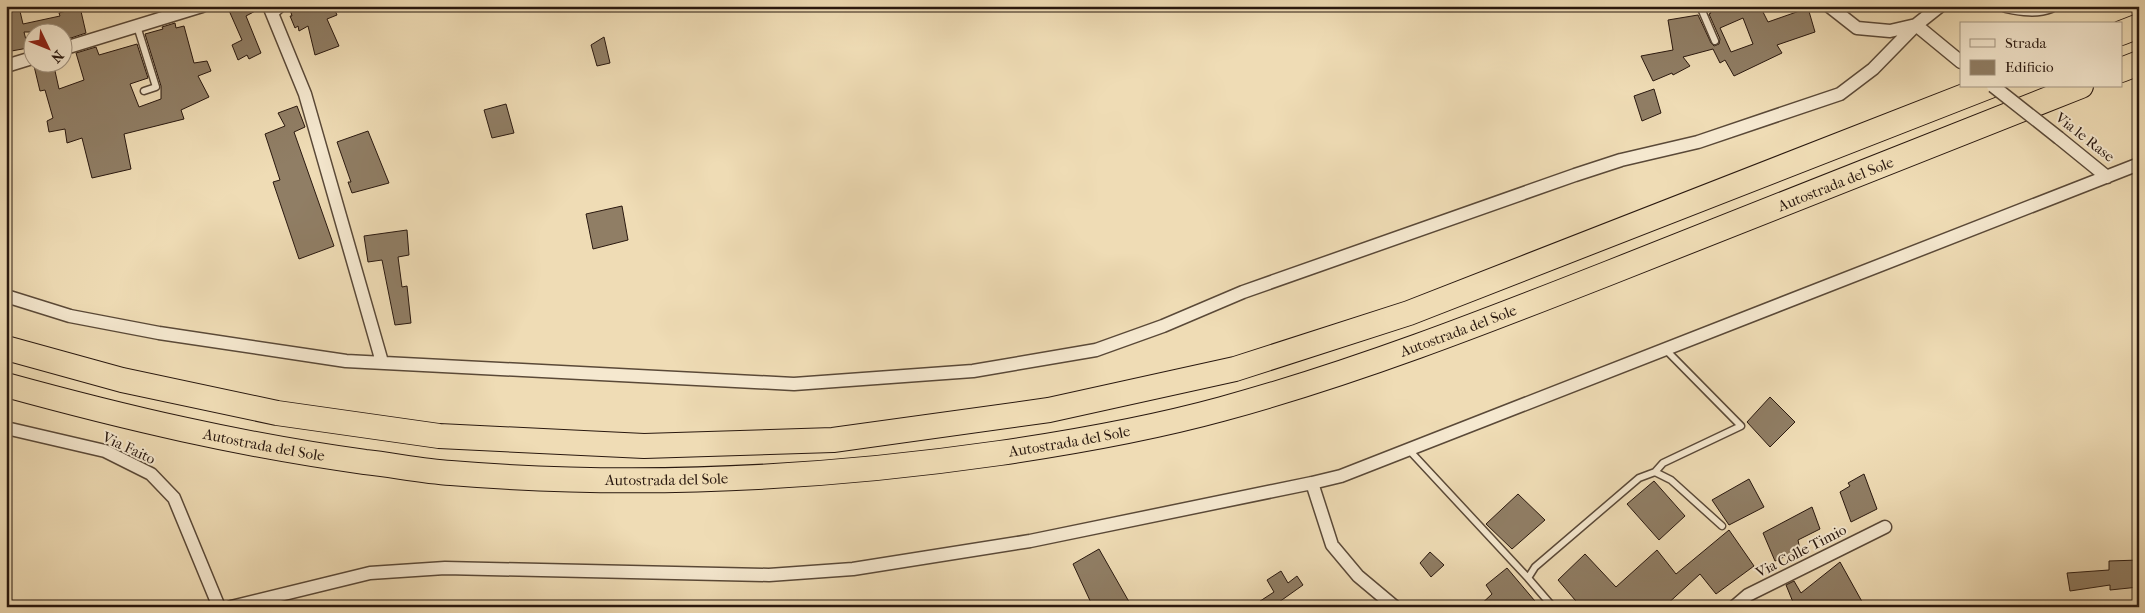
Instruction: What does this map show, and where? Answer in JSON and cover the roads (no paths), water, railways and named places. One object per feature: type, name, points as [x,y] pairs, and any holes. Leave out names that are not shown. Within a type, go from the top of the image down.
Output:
[{"type":"highway","points":[[2122,33],[2139,26]]},
{"type":"highway","points":[[2122,70],[2139,63]]},
{"type":"highway","points":[[6,348],[122,380],[277,413],[438,436],[644,446],[833,440],[1049,410],[1235,370],[1410,313],[1987,88]]},
{"type":"highway","name":"Autostrada del Sole","points":[[6,385],[201,435],[320,456],[449,473],[628,481],[802,475],[952,460],[1068,443],[1167,423],[1223,409],[1333,376],[1470,327],[1774,210],[2076,88]]},
{"type":"street","points":[[72,46],[202,6]]},
{"type":"street","points":[[1829,6],[1857,28],[1890,31],[1916,25]]},
{"type":"street","points":[[6,296],[70,316],[159,333],[346,361],[794,384],[973,371],[1096,350],[1163,326],[1243,292],[1575,175],[1621,160],[1698,142],[1840,94],[1873,69],[1916,25],[1940,6]]},
{"type":"street","points":[[2006,6],[2027,10],[2043,9],[2051,6]]},
{"type":"street","points":[[271,11],[305,94],[382,362]]},
{"type":"street","points":[[1916,25],[1960,61]]},
{"type":"street","points":[[6,66],[22,61]]},
{"type":"street","name":"Via le Rase","points":[[1995,88],[2107,177],[2139,164]]},
{"type":"street","points":[[231,607],[370,572],[445,568],[769,576],[853,569],[1030,542],[1312,483],[1341,476],[1409,450],[2107,177]]},
{"type":"street","name":"Via Faito","points":[[6,428],[105,450],[151,474],[174,498],[219,607]]},
{"type":"street","points":[[1312,483],[1332,545],[1358,576],[1395,607]]},
{"type":"street","name":"Via Colle Timio","points":[[1734,607],[1748,596],[1885,527]]},
{"type":"lane","points":[[271,11],[284,6]]},
{"type":"lane","points":[[1700,6],[1715,41]]},
{"type":"lane","points":[[136,26],[156,87],[144,91]]},
{"type":"lane","points":[[1528,578],[1535,567],[1639,478],[1655,472],[1663,463],[1741,426],[1665,349]]},
{"type":"lane","points":[[1409,450],[1553,607]]},
{"type":"lane","points":[[1655,472],[1671,480],[1722,526]]}]
